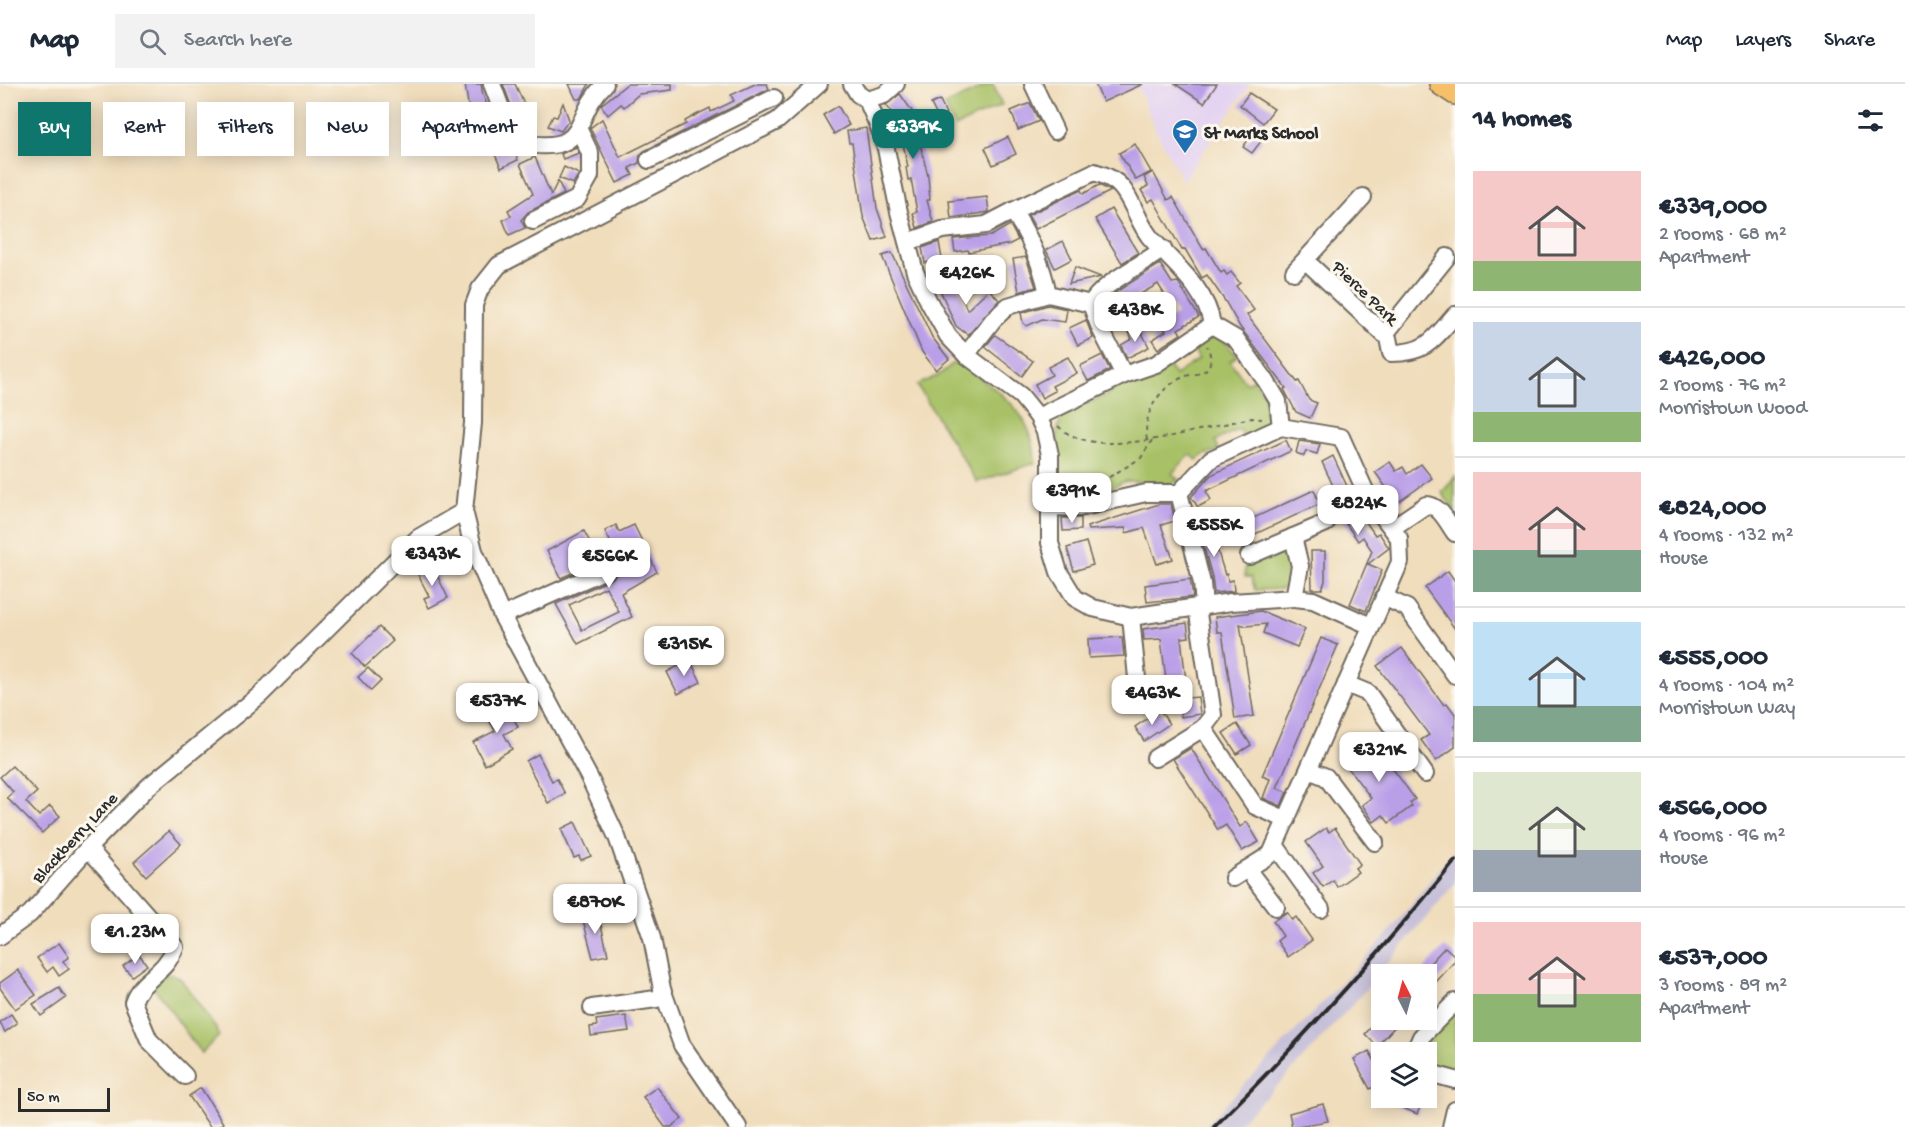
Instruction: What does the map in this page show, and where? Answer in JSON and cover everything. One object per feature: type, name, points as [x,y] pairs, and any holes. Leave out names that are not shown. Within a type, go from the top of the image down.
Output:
[{"type":"main road","points":[[1440,84],[1455,94]]},
{"type":"street","points":[[492,84],[507,124],[522,143],[545,147],[572,138],[579,130],[595,93],[605,84]]},
{"type":"street","points":[[852,84],[858,94],[867,100],[884,139],[915,272],[948,336],[966,355],[1021,396],[1042,415],[1058,507],[1050,543],[1059,572],[1075,598],[1093,608],[1131,617],[1200,606],[1294,598],[1313,600],[1371,626]]},
{"type":"street","points":[[867,100],[884,95],[896,84]]},
{"type":"street","points":[[1032,84],[1055,131]]},
{"type":"street","points":[[738,1127],[682,1046],[664,995],[652,938],[617,837],[589,777],[502,616],[474,551],[465,511],[473,423],[474,305],[480,289],[499,265],[777,121],[813,87]]},
{"type":"street","points":[[649,160],[774,98]]},
{"type":"street","points":[[533,221],[577,199],[590,176],[590,153],[579,130]]},
{"type":"street","points":[[704,133],[718,151]]},
{"type":"street","points":[[908,242],[942,230],[986,225],[1094,172],[1109,177],[1122,188],[1149,235],[1184,272],[1200,297],[1206,330]]},
{"type":"street","name":"Pierce Park","points":[[1363,197],[1300,266],[1385,334],[1391,353],[1403,353],[1429,345],[1455,315]]},
{"type":"street","points":[[1013,211],[1037,255],[1048,294]]},
{"type":"street","points":[[1124,375],[1100,328],[1091,304],[1093,298],[1109,285],[1163,249]]},
{"type":"street","points":[[1385,334],[1448,257]]},
{"type":"street","points":[[966,355],[993,320],[1008,306],[1048,294],[1091,304]]},
{"type":"street","points":[[1042,415],[1070,399],[1101,388],[1124,375],[1156,364],[1206,330]]},
{"type":"street","points":[[1206,330],[1236,339],[1278,401],[1279,428]]},
{"type":"street","points":[[1058,507],[1104,504],[1146,493],[1179,493],[1211,459],[1279,428],[1341,437],[1368,497],[1399,538],[1400,562],[1271,854],[1233,878]]},
{"type":"street","points":[[1155,758],[1203,728],[1213,715],[1200,606],[1202,583],[1179,493]]},
{"type":"street","points":[[1392,528],[1426,505],[1432,505],[1437,507],[1455,533]]},
{"type":"street","name":"Blackberry Lane","points":[[0,936],[30,914],[87,848],[149,786],[260,695],[418,538],[465,511]]},
{"type":"street","points":[[1249,556],[1326,523]]},
{"type":"street","points":[[1293,537],[1300,566],[1294,598]]},
{"type":"street","points":[[502,616],[608,569]]},
{"type":"street","points":[[1384,597],[1407,608],[1455,675]]},
{"type":"street","points":[[1131,617],[1137,678],[1135,685]]},
{"type":"street","points":[[1346,684],[1368,693],[1425,774]]},
{"type":"street","points":[[1203,728],[1255,806],[1287,820]]},
{"type":"street","points":[[1309,770],[1326,777],[1375,842]]},
{"type":"street","points":[[1275,845],[1321,909]]},
{"type":"street","points":[[87,848],[175,948],[170,963],[136,991],[133,1002],[149,1040],[185,1077]]},
{"type":"street","points":[[1247,868],[1276,907]]},
{"type":"street","points":[[592,1008],[656,999],[664,995]]},
{"type":"street","points":[[1419,1042],[1455,1002]]},
{"type":"street","points":[[1437,1075],[1455,1080]]},
{"type":"street","points":[[1451,1127],[1455,1110]]},
{"type":"path","points":[[1147,440],[1144,427],[1154,401],[1175,382],[1185,376],[1204,371],[1210,365],[1206,330]]},
{"type":"path","points":[[1042,415],[1077,438],[1103,441],[1147,440],[1204,430],[1252,417],[1263,419],[1279,428]]},
{"type":"path","points":[[1058,507],[1141,458],[1152,439]]},
{"type":"shaded area","name":"St Marks School","points":[[1137,84],[1250,84],[1183,181],[1155,129]]},
{"type":"shaded area","points":[[1455,849],[1455,883],[1387,964],[1371,964],[1371,983],[1363,993],[1284,1079],[1235,1127],[1204,1127],[1387,935]]},
{"type":"green space","points":[[993,84],[1002,105],[955,127],[945,105]]},
{"type":"green space","points":[[1217,337],[1227,344],[1237,356],[1230,361],[1246,383],[1254,379],[1261,390],[1268,413],[1265,426],[1244,438],[1239,429],[1215,441],[1219,450],[1197,460],[1190,454],[1172,474],[1179,480],[1171,484],[1126,481],[1088,498],[1078,493],[1065,498],[1060,494],[1057,431],[1063,412],[1105,396],[1128,380],[1158,373],[1169,367],[1175,375],[1199,359],[1193,350],[1209,338]]},
{"type":"green space","points":[[957,360],[1010,402],[1020,414],[1033,444],[1035,463],[977,482],[917,385],[939,375]]},
{"type":"green space","points":[[1455,476],[1455,511],[1442,493]]},
{"type":"green space","points":[[1277,551],[1279,555],[1288,556],[1291,570],[1288,586],[1280,589],[1255,590],[1251,577],[1245,577],[1245,567]]},
{"type":"green space","points":[[172,974],[181,979],[217,1030],[219,1036],[201,1053],[152,985],[165,975]]},
{"type":"green space","points":[[1455,1007],[1455,1070],[1445,1072],[1437,1070],[1437,1042],[1424,1042],[1437,1030]]},
{"type":"building","points":[[465,84],[481,84],[486,102],[468,102]]},
{"type":"building","points":[[503,84],[515,84],[523,102],[510,102]]},
{"type":"building","points":[[569,84],[589,84],[581,99],[576,99]]},
{"type":"building","points":[[627,84],[672,84],[672,90],[639,94],[624,107],[621,104],[608,115],[601,105]]},
{"type":"building","points":[[755,84],[767,84],[769,89],[644,151],[640,155],[639,163],[629,168],[633,175],[617,183],[590,128],[602,119],[620,157],[686,124],[685,121],[710,108],[711,112],[734,101],[731,95]]},
{"type":"building","points":[[1095,84],[1143,84],[1103,102]]},
{"type":"building","points":[[1175,84],[1217,84],[1204,103]]},
{"type":"building","points":[[1249,93],[1274,109],[1263,123],[1240,105]]},
{"type":"building","points":[[900,94],[912,111],[928,176],[930,200],[927,200],[933,222],[917,228],[913,213],[917,212],[911,179],[908,180],[906,167],[908,167],[898,121],[886,105]]},
{"type":"building","points":[[940,100],[946,114],[938,118],[931,104]]},
{"type":"building","points":[[563,103],[569,120],[561,131],[548,126],[553,116],[557,117]]},
{"type":"building","points":[[1030,103],[1039,121],[1018,130],[1011,111]]},
{"type":"building","points":[[838,106],[849,125],[834,134],[823,115]]},
{"type":"building","points":[[866,128],[877,208],[887,237],[873,241],[863,216],[852,143],[849,143],[847,131]]},
{"type":"building","points":[[1253,133],[1262,140],[1252,153],[1243,147]]},
{"type":"building","points":[[1008,137],[1016,154],[993,165],[985,148]]},
{"type":"building","points":[[1135,144],[1151,172],[1136,180],[1119,153]]},
{"type":"building","points":[[576,147],[579,153],[563,159],[561,154]]},
{"type":"building","points":[[496,156],[516,156],[518,160],[501,168]]},
{"type":"building","points":[[535,157],[551,195],[558,181],[564,194],[528,212],[521,220],[525,228],[509,235],[503,220],[511,216],[508,210],[533,194],[520,164]]},
{"type":"building","points":[[564,167],[579,174],[573,184],[559,178]]},
{"type":"building","points":[[1153,172],[1168,200],[1173,197],[1203,249],[1206,248],[1221,273],[1224,271],[1227,275],[1231,272],[1240,283],[1236,286],[1254,310],[1247,315],[1297,382],[1299,381],[1309,400],[1317,403],[1310,418],[1296,412],[1284,389],[1286,388],[1240,327],[1207,275],[1202,278],[1185,249],[1182,250],[1153,199],[1148,202],[1141,190],[1148,186],[1144,177]]},
{"type":"building","points":[[1099,185],[1111,191],[1036,229],[1028,215],[1081,190],[1083,194]]},
{"type":"building","points":[[987,197],[989,212],[951,218],[949,201]]},
{"type":"building","points":[[1111,209],[1138,253],[1122,263],[1095,219]]},
{"type":"building","points":[[1010,225],[1018,240],[1010,244],[969,252],[968,250],[955,252],[953,239],[991,236]]},
{"type":"building","points":[[1063,241],[1072,259],[1055,268],[1046,250]]},
{"type":"building","points":[[939,242],[942,259],[925,263],[922,248]]},
{"type":"building","points":[[892,253],[932,337],[949,359],[936,370],[922,352],[882,256]]},
{"type":"building","points":[[1026,257],[1036,287],[1019,292],[1013,259]]},
{"type":"building","points":[[1160,264],[1172,283],[1178,282],[1199,317],[1178,329],[1181,334],[1158,349],[1152,340],[1166,331],[1161,324],[1177,314],[1158,284],[1123,304],[1117,319],[1106,314],[1103,305],[1119,290]]},
{"type":"building","points":[[1075,267],[1085,271],[1101,277],[1069,284]]},
{"type":"building","points":[[949,276],[951,285],[957,284],[967,310],[989,289],[999,300],[968,335],[956,326],[936,281]]},
{"type":"building","points":[[1048,305],[1067,309],[1065,322],[1042,319],[1027,326],[1023,323],[1021,313]]},
{"type":"building","points":[[1086,320],[1093,338],[1078,345],[1069,328]]},
{"type":"building","points":[[1139,327],[1149,347],[1127,358],[1121,345],[1132,339],[1129,332]]},
{"type":"building","points":[[995,335],[1033,361],[1022,376],[985,347]]},
{"type":"building","points":[[1102,355],[1110,370],[1088,381],[1080,366]]},
{"type":"building","points":[[1068,357],[1077,373],[1052,386],[1055,391],[1042,398],[1035,384],[1052,375],[1048,367]]},
{"type":"building","points":[[1286,440],[1291,451],[1206,491],[1211,500],[1198,507],[1191,497],[1211,475]]},
{"type":"building","points":[[1299,441],[1320,444],[1317,454],[1306,451],[1304,456],[1296,453]]},
{"type":"building","points":[[1333,456],[1359,512],[1375,535],[1379,533],[1389,548],[1368,564],[1382,570],[1366,611],[1350,604],[1372,551],[1363,537],[1358,541],[1344,521],[1348,518],[1322,462]]},
{"type":"building","points":[[1390,462],[1396,471],[1403,467],[1407,474],[1421,464],[1432,478],[1397,503],[1375,472]]},
{"type":"building","points":[[1314,490],[1320,504],[1238,542],[1232,528]]},
{"type":"building","points":[[1159,504],[1171,504],[1175,521],[1161,525],[1173,559],[1157,564],[1144,528],[1126,533],[1126,528],[1088,530],[1087,527]]},
{"type":"building","points":[[1207,516],[1225,575],[1227,574],[1228,581],[1233,580],[1234,591],[1214,593],[1212,577],[1196,519]]},
{"type":"building","points":[[1062,518],[1081,518],[1081,530],[1063,531]]},
{"type":"building","points":[[616,525],[619,532],[634,525],[657,572],[621,593],[632,617],[578,644],[556,604],[612,579],[623,567],[605,531]],"holes":[[[606,587],[619,612],[582,630],[569,605]]]},
{"type":"building","points":[[584,531],[600,561],[561,578],[547,551]]},
{"type":"building","points":[[1086,542],[1093,565],[1074,571],[1067,548]]},
{"type":"building","points":[[1311,551],[1325,551],[1325,581],[1322,589],[1312,589]]},
{"type":"building","points":[[425,565],[430,574],[435,571],[448,598],[429,608],[424,598],[429,596],[415,569]]},
{"type":"building","points":[[1448,571],[1455,581],[1455,629],[1425,588]]},
{"type":"building","points":[[1190,579],[1193,597],[1147,602],[1145,585]]},
{"type":"building","points":[[1261,611],[1305,629],[1297,647],[1263,633],[1266,624],[1246,626],[1240,624],[1254,716],[1235,719],[1222,632],[1217,632],[1215,617]]},
{"type":"building","points":[[1187,623],[1189,637],[1181,638],[1188,698],[1198,697],[1200,714],[1181,717],[1178,696],[1168,697],[1161,639],[1144,640],[1143,629]]},
{"type":"building","points":[[379,627],[393,641],[365,667],[352,653]]},
{"type":"building","points":[[1122,637],[1124,656],[1089,658],[1088,639]]},
{"type":"building","points":[[1321,638],[1338,645],[1277,788],[1287,792],[1281,806],[1263,798],[1270,779],[1262,776]]},
{"type":"building","points":[[1402,648],[1444,705],[1447,703],[1455,714],[1455,747],[1436,761],[1421,740],[1429,735],[1377,666]]},
{"type":"building","points":[[690,660],[701,682],[678,694],[667,672]]},
{"type":"building","points":[[368,668],[381,681],[371,691],[358,677]]},
{"type":"building","points":[[504,699],[518,727],[504,734],[512,749],[485,765],[473,742],[495,731],[489,720],[494,718],[489,706]]},
{"type":"building","points":[[1160,710],[1169,724],[1144,741],[1135,727]]},
{"type":"building","points":[[1237,724],[1251,745],[1237,754],[1223,733]]},
{"type":"building","points":[[1371,739],[1415,799],[1410,803],[1412,806],[1389,823],[1383,815],[1374,822],[1362,805],[1371,798],[1342,760]]},
{"type":"building","points":[[1191,748],[1240,827],[1247,822],[1259,842],[1242,851],[1226,825],[1218,830],[1173,759]]},
{"type":"building","points":[[538,754],[552,781],[557,779],[565,794],[548,803],[526,761]]},
{"type":"building","points":[[12,766],[37,792],[26,802],[39,816],[50,806],[60,816],[42,833],[7,798],[13,792],[0,777]]},
{"type":"building","points":[[575,822],[591,856],[581,860],[579,856],[574,858],[561,829]]},
{"type":"building","points":[[1326,828],[1329,832],[1335,828],[1360,864],[1355,868],[1358,872],[1337,887],[1333,880],[1323,887],[1313,873],[1323,866],[1306,842]]},
{"type":"building","points":[[169,831],[181,844],[146,876],[134,862]]},
{"type":"building","points":[[598,912],[608,955],[593,958],[582,916]]},
{"type":"building","points":[[1287,912],[1292,920],[1296,917],[1312,940],[1288,957],[1277,941],[1283,936],[1273,921]]},
{"type":"building","points":[[59,943],[69,957],[63,961],[69,969],[59,976],[53,967],[47,972],[37,958]]},
{"type":"building","points":[[1445,947],[1455,956],[1455,961],[1437,981],[1437,964],[1429,964]]},
{"type":"building","points":[[139,954],[147,965],[132,976],[123,966]]},
{"type":"building","points":[[18,970],[36,995],[15,1009],[0,988],[0,983]]},
{"type":"building","points":[[59,988],[66,998],[41,1016],[33,1004]]},
{"type":"building","points":[[11,1014],[17,1023],[5,1032],[0,1022]]},
{"type":"building","points":[[626,1016],[629,1031],[591,1036],[590,1027],[597,1026],[596,1020]]},
{"type":"building","points":[[1371,1028],[1371,1030],[1392,1030],[1381,1042],[1373,1042],[1365,1034]]},
{"type":"building","points":[[1369,1051],[1371,1054],[1371,1088],[1370,1089],[1354,1059]]},
{"type":"building","points":[[657,1087],[682,1119],[671,1127],[665,1127],[643,1097]]},
{"type":"building","points":[[201,1088],[223,1123],[217,1127],[210,1127],[189,1096]]},
{"type":"building","points":[[1323,1104],[1328,1121],[1292,1127],[1289,1113]]},
{"type":"building","points":[[1403,1108],[1420,1108],[1417,1114]]},
{"type":"railway","points":[[1214,1127],[1338,997],[1455,861]]},
{"type":"place","name":"St Marks School","points":[[1185,155]]}]
